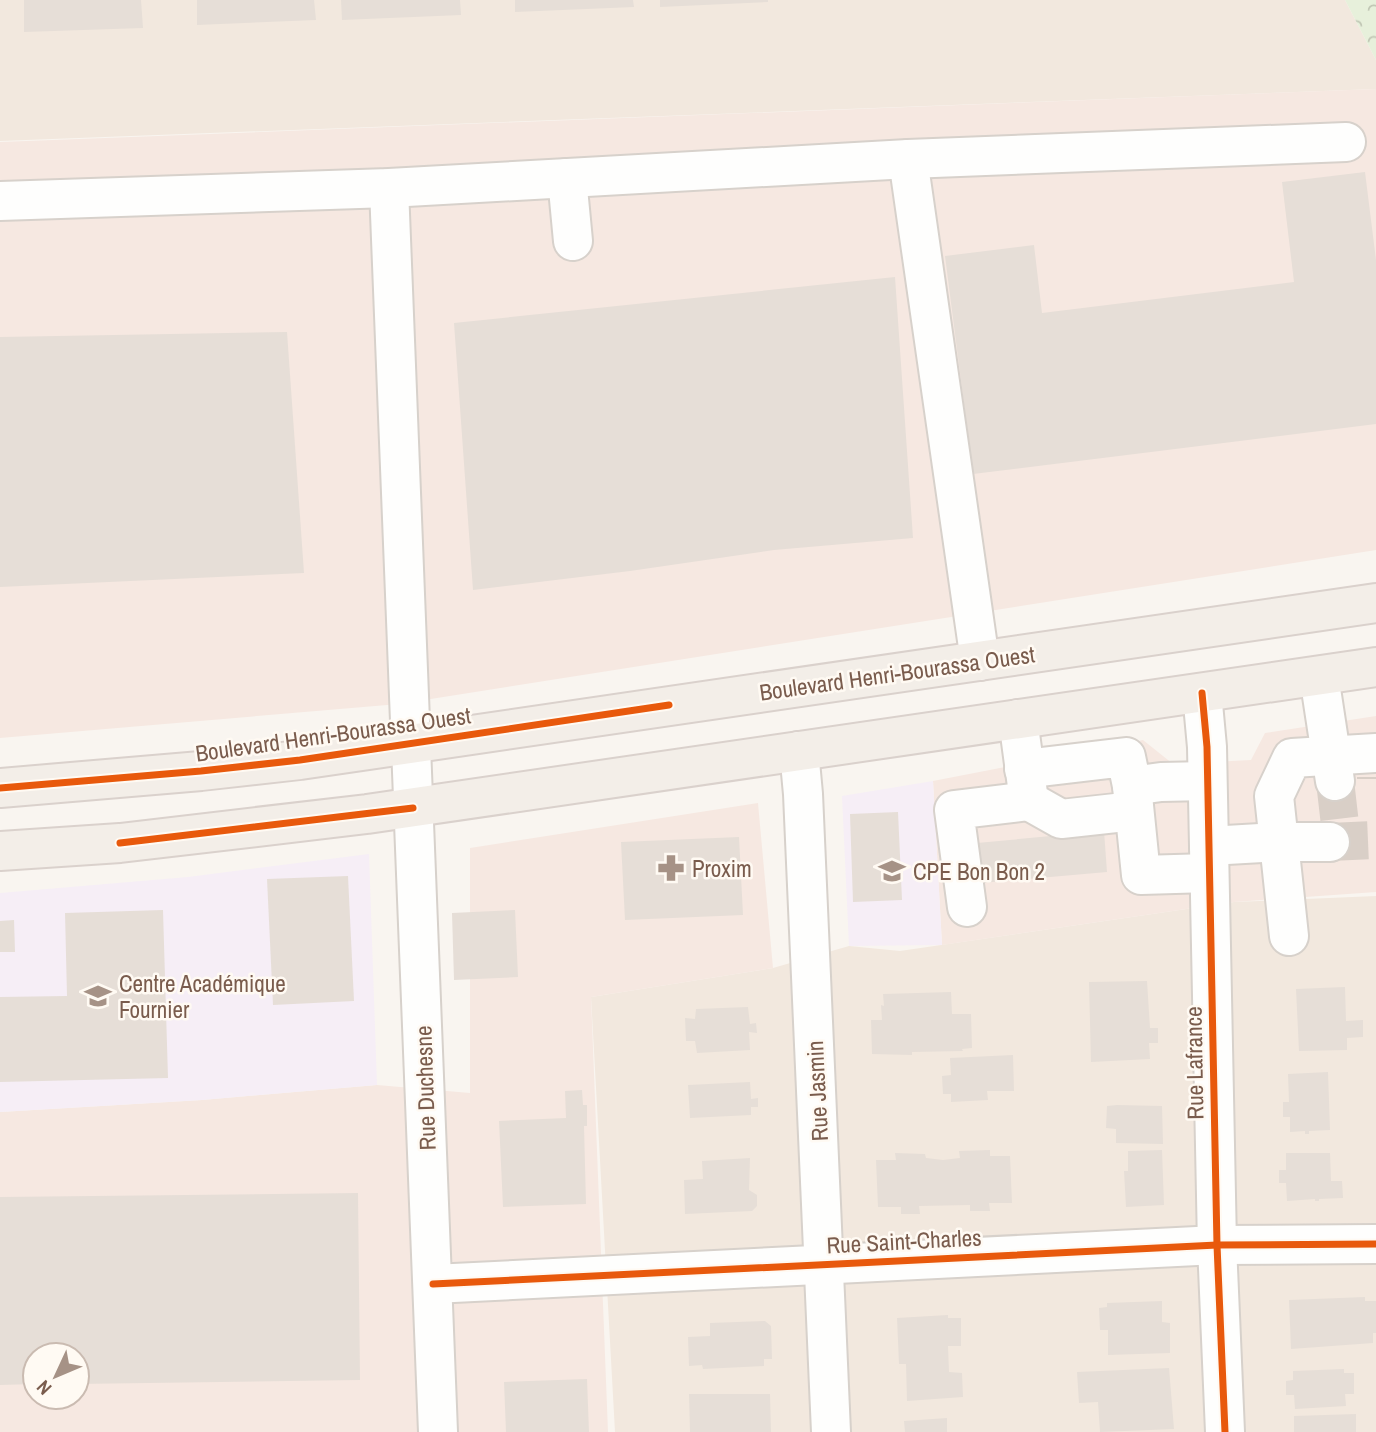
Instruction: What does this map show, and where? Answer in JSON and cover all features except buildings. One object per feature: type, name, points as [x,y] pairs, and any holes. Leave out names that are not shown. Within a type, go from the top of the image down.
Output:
[{"type":"main road","name":"Boulevard Henri-Bourassa Ouest","points":[[0,788],[201,771],[314,758],[1376,603]]},
{"type":"main road","points":[[0,851],[120,843],[413,808],[1376,667]]},
{"type":"street","points":[[0,201],[389,188],[908,159],[1346,142]]},
{"type":"street","points":[[908,159],[980,661]]},
{"type":"street","points":[[567,178],[573,241]]},
{"type":"street","name":"Rue Duchesne","points":[[389,188],[438,1432]]},
{"type":"street","points":[[1319,676],[1334,768]]},
{"type":"street","name":"Rue Lafrance","points":[[1202,693],[1207,781],[1217,1245],[1225,1432]]},
{"type":"street","points":[[1120,705],[1141,875],[1279,842],[1330,842]]},
{"type":"street","points":[[1018,719],[1026,785],[1061,819],[1131,785]]},
{"type":"street","name":"Rue Jasmin","points":[[799,751],[831,1432]]},
{"type":"street","points":[[1289,936],[1274,796],[1292,758],[1334,768],[1375,761]]},
{"type":"street","points":[[967,907],[954,810],[1026,785],[1131,785],[1207,781]]},
{"type":"street","name":"Rue Saint-Charles","points":[[433,1284],[1217,1245],[1376,1244]]},
{"type":"shaded area","points":[[0,0],[1345,0],[1376,60],[1376,89],[0,141]]},
{"type":"shaded area","points":[[1376,89],[1376,550],[399,704],[0,738],[0,142]]},
{"type":"shaded area","points":[[1376,716],[1376,892],[1234,902],[942,945],[933,781],[1143,740],[1173,764],[1251,760],[1265,733]]},
{"type":"shaded area","name":"CPE Bon Bon 2","points":[[933,781],[942,945],[849,946],[842,796]]},
{"type":"shaded area","points":[[758,803],[773,968],[591,997],[608,1432],[0,1432],[0,1112],[202,1100],[377,1085],[470,1093],[470,848]]},
{"type":"shaded area","points":[[369,854],[377,1085],[202,1100],[0,1112],[0,893],[188,877]]},
{"type":"shaded area","points":[[1376,896],[1376,1432],[615,1432],[591,997],[773,968],[849,946],[900,951],[1234,902]]},
{"type":"green space","points":[[1345,0],[1376,0],[1376,60]]},
{"type":"tunnel","points":[[1335,781],[1342,842]]},
{"type":"tunnel","points":[[1330,842],[1376,840]]},
{"type":"cycle path","points":[[1202,693],[1207,747],[1217,1245],[1225,1432]]},
{"type":"cycle path","points":[[0,788],[300,760],[669,705]]},
{"type":"cycle path","points":[[120,843],[413,808]]},
{"type":"cycle path","points":[[433,1284],[1217,1245],[1376,1244]]},
{"type":"place","name":"Proxim","points":[[671,868]]},
{"type":"place","name":"CPE Bon Bon 2","points":[[892,871]]},
{"type":"place","name":"Centre Académique Fournier","points":[[98,996]]}]
